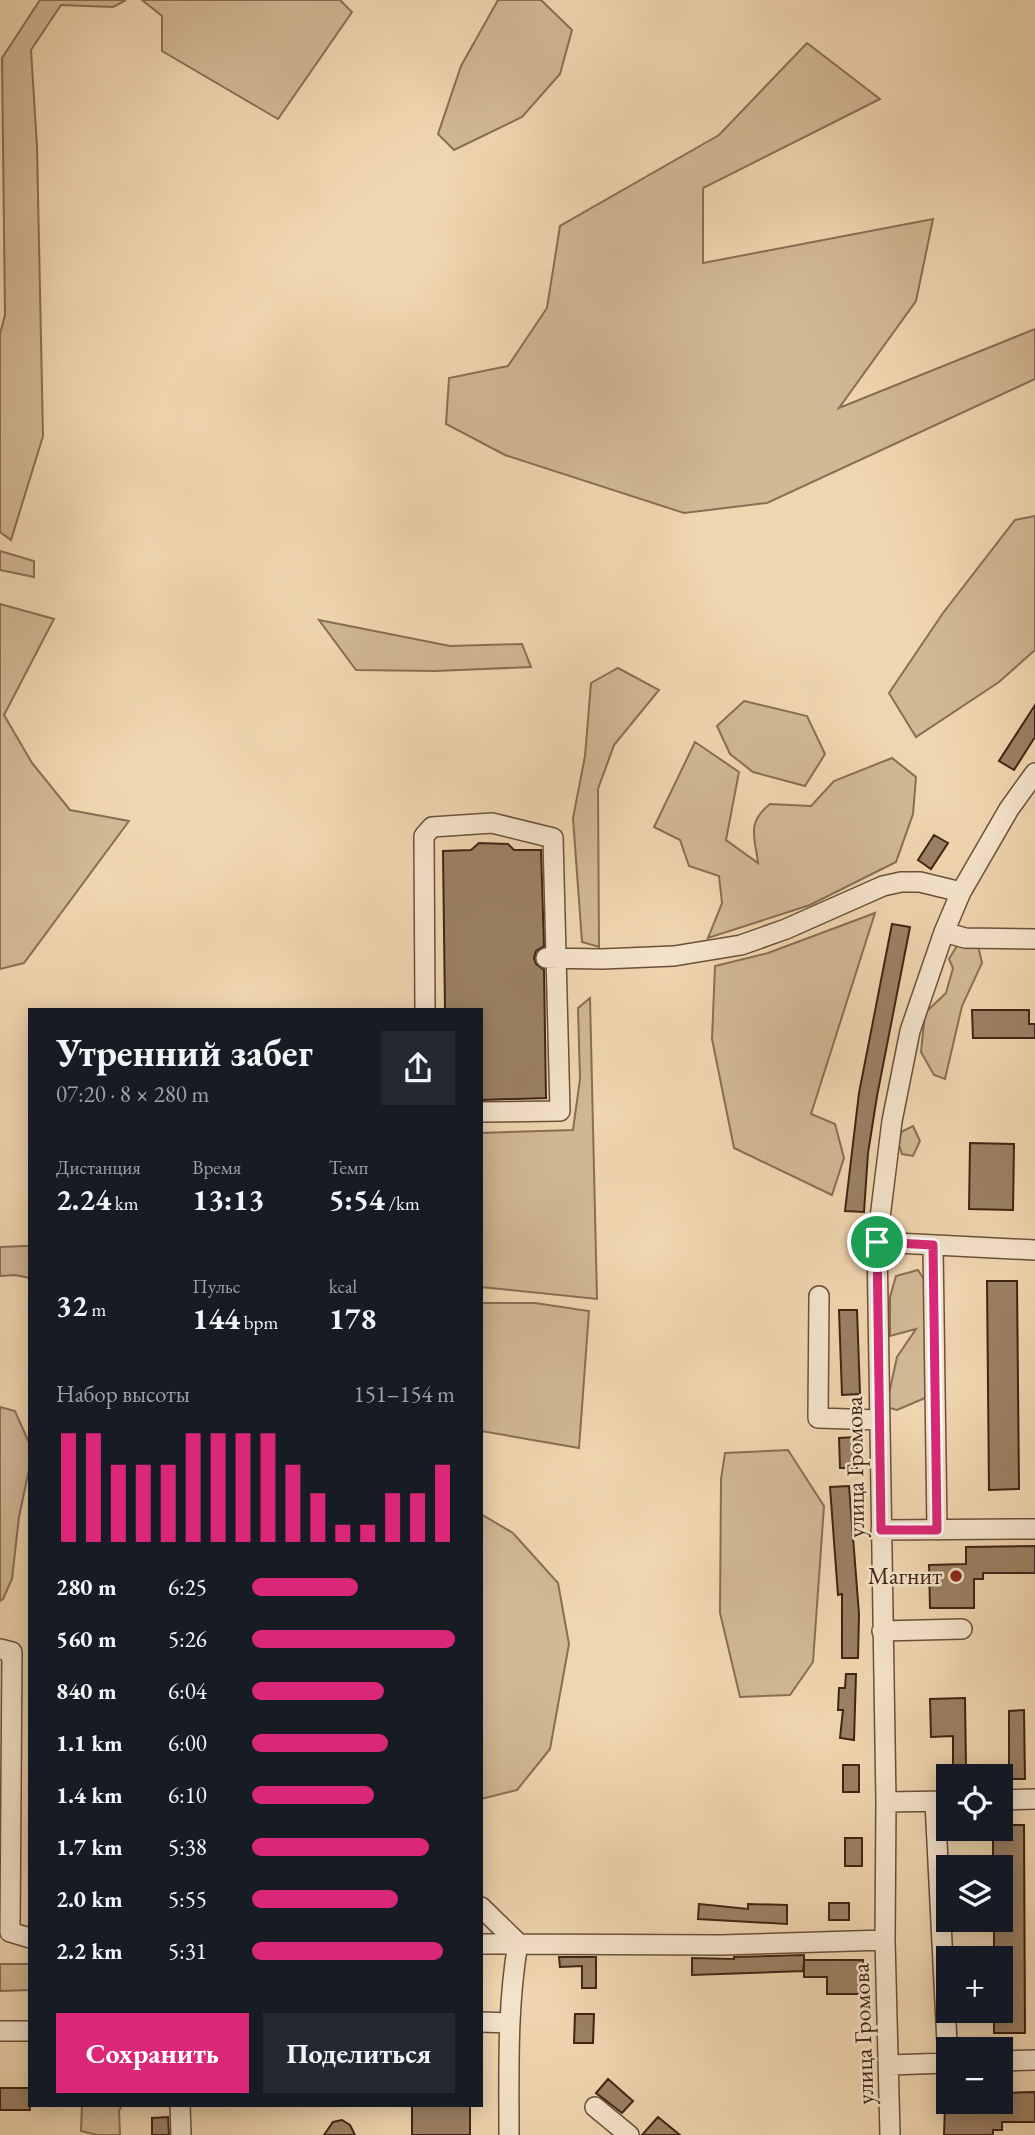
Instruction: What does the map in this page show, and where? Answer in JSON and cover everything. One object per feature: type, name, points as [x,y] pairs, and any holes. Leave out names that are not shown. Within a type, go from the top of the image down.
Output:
[{"type":"street","name":"улица Громова","points":[[890,2135],[890,2065],[884,1940],[886,1802],[877,1242],[892,1121],[910,1031],[944,932],[961,892],[1009,809],[1035,772]]},
{"type":"street","points":[[425,1008],[424,836],[432,827],[492,823],[553,838],[551,958],[560,1111],[483,1112]]},
{"type":"street","points":[[551,958],[674,956],[741,945],[786,929],[883,886],[920,882],[961,892]]},
{"type":"street","points":[[944,932],[965,938],[1035,939]]},
{"type":"street","points":[[877,1242],[1035,1250]]},
{"type":"street","points":[[933,1245],[937,1530]]},
{"type":"street","points":[[819,1296],[818,1418],[879,1420]]},
{"type":"street","points":[[881,1530],[1035,1529]]},
{"type":"street","points":[[882,1631],[962,1629]]},
{"type":"street","points":[[14,1653],[5,1933],[28,1938]]},
{"type":"street","points":[[1013,1800],[1035,1799]]},
{"type":"street","points":[[886,1802],[936,1802]]},
{"type":"street","points":[[943,1841],[947,2037]]},
{"type":"street","points":[[483,1909],[518,1943]]},
{"type":"street","points":[[483,1944],[721,1945],[884,1940]]},
{"type":"street","points":[[509,2135],[510,2023],[518,1943]]},
{"type":"street","points":[[483,2022],[510,2023]]},
{"type":"street","points":[[0,2031],[28,2031]]},
{"type":"street","points":[[1013,2061],[1035,2060]]},
{"type":"street","points":[[890,2065],[936,2063]]},
{"type":"street","points":[[180,2107],[181,2135]]},
{"type":"street","points":[[595,2107],[629,2135]]},
{"type":"shaded area","points":[[40,0],[126,0],[113,7],[61,5],[31,50],[37,147],[43,436],[11,540],[0,532],[0,334],[5,315],[2,58]]},
{"type":"shaded area","points":[[142,0],[340,0],[352,12],[278,119],[162,51],[162,16]]},
{"type":"shaded area","points":[[498,0],[541,0],[572,30],[560,74],[522,117],[454,150],[438,134],[461,66]]},
{"type":"shaded area","points":[[807,43],[880,99],[703,188],[703,263],[933,219],[916,301],[839,408],[1035,329],[1035,379],[767,503],[684,513],[505,455],[446,424],[449,378],[508,366],[547,308],[560,226],[719,135]]},
{"type":"shaded area","points":[[1035,516],[1035,650],[999,682],[916,737],[889,693],[943,613],[1015,520]]},
{"type":"shaded area","points":[[0,551],[34,561],[34,577],[0,570]]},
{"type":"shaded area","points":[[0,604],[54,619],[4,715],[32,763],[70,810],[129,821],[24,963],[0,969]]},
{"type":"shaded area","points":[[319,620],[450,646],[522,644],[531,667],[435,671],[356,670]]},
{"type":"shaded area","points":[[618,668],[659,690],[614,745],[598,789],[599,947],[582,942],[573,818],[585,756],[591,683]]},
{"type":"shaded area","points":[[744,701],[807,716],[825,754],[805,786],[753,772],[730,754],[717,726]]},
{"type":"shaded area","points":[[695,742],[739,772],[726,840],[758,863],[755,824],[762,811],[770,804],[811,806],[834,781],[892,758],[916,777],[913,814],[896,862],[810,905],[708,938],[722,903],[719,876],[689,866],[680,840],[654,827]]},
{"type":"shaded area","points":[[875,913],[811,1114],[835,1124],[844,1158],[832,1195],[734,1148],[712,1039],[715,966],[768,953]]},
{"type":"shaded area","points":[[977,941],[982,963],[962,1006],[945,1079],[934,1075],[921,1052],[925,1013],[946,993],[953,968],[949,959],[958,944]]},
{"type":"shaded area","points":[[590,998],[597,1299],[483,1287],[483,1133],[573,1130],[580,1079],[578,1008]]},
{"type":"shaded area","points":[[913,1126],[920,1141],[913,1156],[902,1154],[899,1145],[901,1132]]},
{"type":"shaded area","points":[[28,1246],[28,1278],[0,1276],[0,1247]]},
{"type":"shaded area","points":[[918,1270],[929,1287],[925,1398],[897,1410],[886,1407],[897,1357],[916,1329],[890,1336],[890,1297],[896,1276]]},
{"type":"shaded area","points":[[483,1303],[535,1303],[589,1311],[579,1448],[483,1431]]},
{"type":"shaded area","points":[[0,1407],[15,1411],[28,1440],[28,1474],[19,1517],[12,1579],[0,1601]]},
{"type":"shaded area","points":[[788,1450],[824,1506],[813,1662],[790,1695],[740,1697],[720,1613],[721,1479],[725,1453]]},
{"type":"shaded area","points":[[483,1515],[513,1533],[558,1583],[569,1644],[550,1749],[517,1790],[483,1798]]},
{"type":"shaded area","points":[[0,1964],[28,1964],[28,1990],[0,1991]]},
{"type":"shaded area","points":[[82,2107],[121,2107],[120,2135],[97,2135],[81,2131]]},
{"type":"building","points":[[1035,705],[1035,737],[1014,770],[999,761]]},
{"type":"building","points":[[934,835],[948,843],[931,869],[918,860]]},
{"type":"building","points":[[479,843],[508,844],[514,850],[541,850],[544,946],[536,951],[534,958],[536,964],[544,970],[546,1098],[483,1100],[483,1008],[445,1008],[443,851],[471,850]]},
{"type":"building","points":[[892,924],[910,927],[877,1096],[868,1153],[864,1212],[845,1211],[859,1093]]},
{"type":"building","points":[[972,1010],[1029,1010],[1029,1024],[1035,1024],[1035,1038],[973,1038]]},
{"type":"building","points":[[970,1143],[1014,1144],[1013,1210],[969,1209]]},
{"type":"building","points":[[987,1281],[1017,1281],[1019,1489],[989,1490]]},
{"type":"building","points":[[839,1310],[857,1310],[860,1394],[842,1395]]},
{"type":"building","points":[[856,1437],[857,1468],[840,1468],[839,1438]]},
{"type":"building","points":[[849,1486],[859,1614],[858,1658],[842,1658],[842,1594],[838,1595],[830,1487]]},
{"type":"building","name":"Магнит","points":[[1035,1546],[1035,1573],[983,1573],[983,1579],[974,1579],[974,1608],[930,1608],[929,1565],[966,1564],[966,1547]]},
{"type":"building","points":[[846,1674],[856,1674],[854,1740],[840,1738],[843,1710],[838,1710],[839,1688],[845,1688]]},
{"type":"building","points":[[965,1698],[966,1764],[953,1764],[953,1736],[931,1737],[930,1699]]},
{"type":"building","points":[[1024,1710],[1025,1779],[1013,1779],[1013,1764],[1009,1764],[1009,1711]]},
{"type":"building","points":[[843,1765],[859,1765],[859,1792],[843,1792]]},
{"type":"building","points":[[1013,1825],[1024,1825],[1025,2033],[994,2033],[994,2023],[1013,2023],[1013,1946],[994,1946],[994,1932],[1013,1932],[1013,1855],[993,1855],[993,1841],[1013,1841]]},
{"type":"building","points":[[845,1838],[862,1838],[862,1866],[845,1866]]},
{"type":"building","points":[[829,1903],[849,1903],[849,1920],[829,1920]]},
{"type":"building","points":[[699,1904],[748,1909],[748,1904],[787,1905],[787,1924],[698,1919]]},
{"type":"building","points":[[804,1955],[804,1960],[863,1960],[863,1994],[827,1994],[827,1977],[804,1977],[804,1961],[803,1971],[692,1975],[692,1958],[734,1959]]},
{"type":"building","points":[[559,1957],[596,1957],[596,1988],[582,1988],[582,1966],[560,1967]]},
{"type":"building","points":[[575,2014],[594,2014],[593,2043],[574,2043]]},
{"type":"building","points":[[608,2079],[633,2101],[622,2113],[596,2093]]},
{"type":"building","points":[[0,2088],[28,2088],[30,2110],[0,2110]]},
{"type":"building","points":[[1035,2092],[1035,2122],[1002,2122],[1002,2130],[993,2130],[993,2135],[944,2135],[945,2114],[1013,2114],[1013,2093]]},
{"type":"building","points":[[412,2107],[470,2107],[470,2135],[412,2135]]},
{"type":"building","points":[[168,2117],[169,2135],[152,2135],[152,2118]]},
{"type":"building","points":[[658,2117],[680,2135],[642,2135]]},
{"type":"building","points":[[342,2120],[350,2125],[355,2135],[324,2135],[333,2122]]},
{"type":"place","name":"Магнит","points":[[956,1576]]},
{"type":"route","points":[[877,1242],[933,1245],[937,1530],[881,1530],[877,1242]]}]
